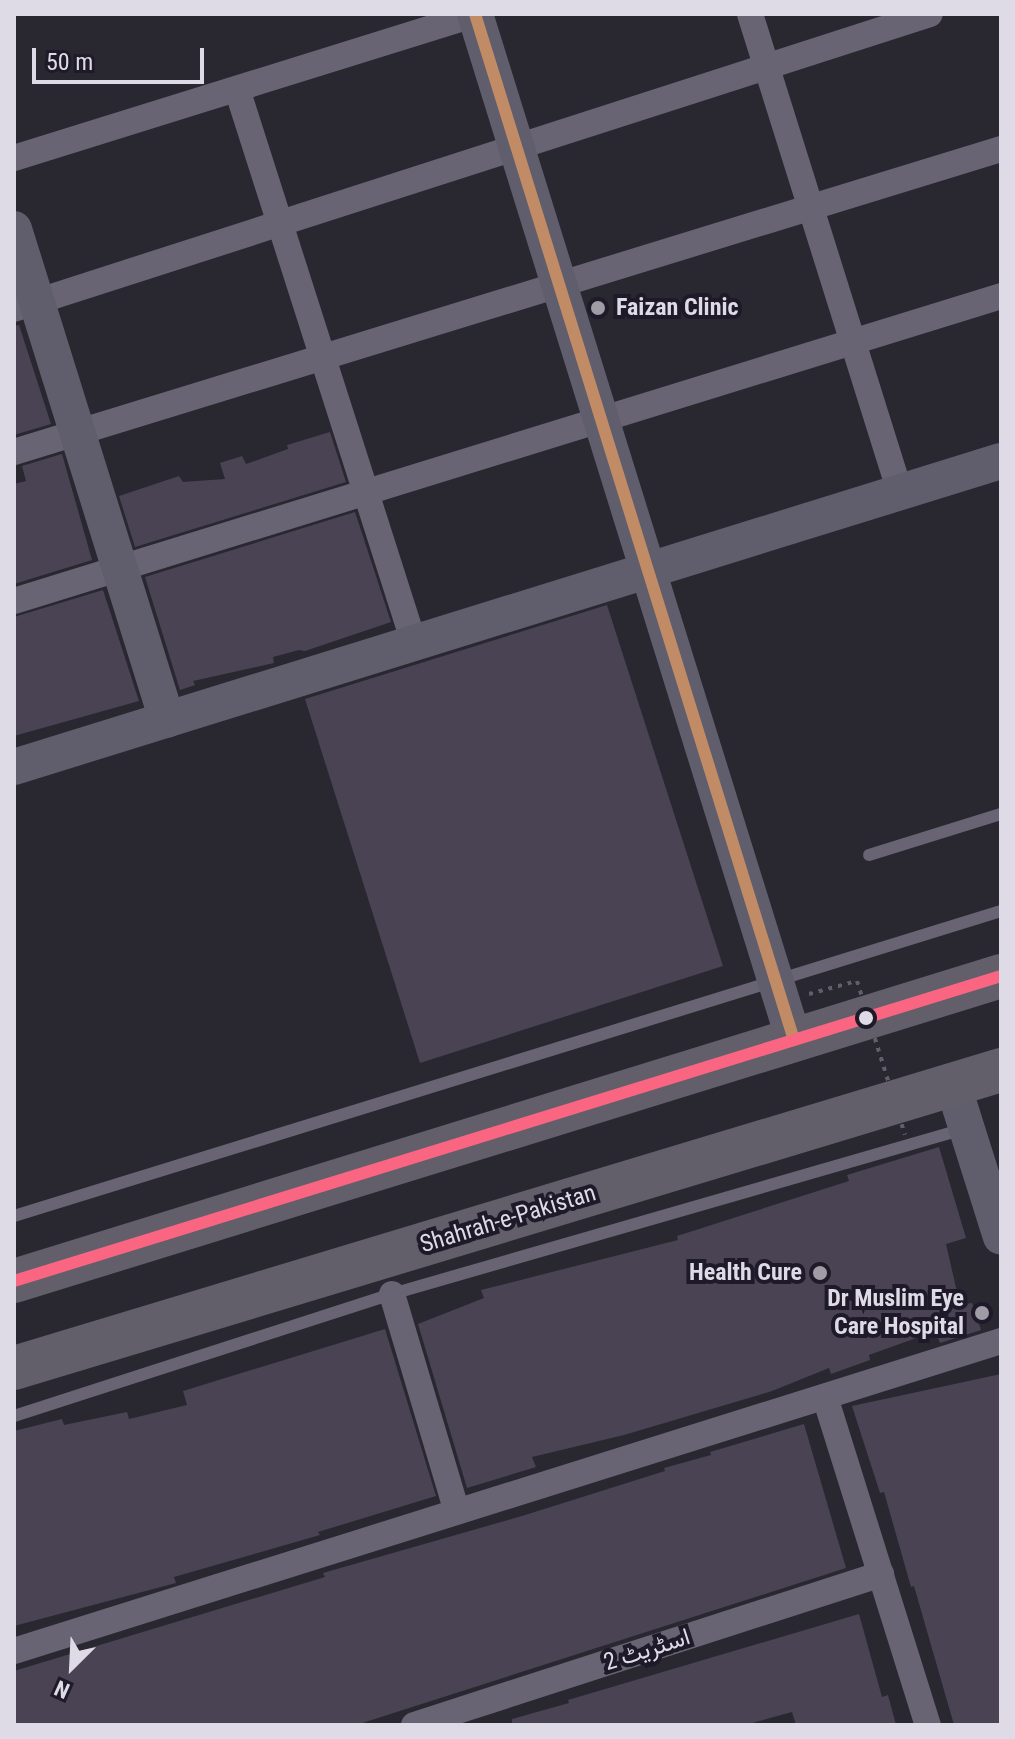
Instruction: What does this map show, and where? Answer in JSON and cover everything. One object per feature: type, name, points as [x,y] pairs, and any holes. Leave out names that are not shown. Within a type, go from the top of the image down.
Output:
[{"type":"highway","points":[[14,1281],[1001,976]]},
{"type":"highway","name":"Shahrah-e-Pakistan","points":[[14,1368],[1001,1070]]},
{"type":"street","points":[[14,158],[475,14],[647,571],[785,988],[794,1040]]},
{"type":"street","points":[[750,14],[900,492]]},
{"type":"street","points":[[25,306],[930,14]]},
{"type":"street","points":[[237,89],[414,643]]},
{"type":"street","points":[[14,452],[77,430],[1001,149]]},
{"type":"street","points":[[14,229],[25,306],[77,430],[167,720]]},
{"type":"street","points":[[14,601],[1001,296]]},
{"type":"street","points":[[14,767],[1001,461]]},
{"type":"street","points":[[953,1085],[1001,1237]]},
{"type":"street","points":[[392,1294],[457,1512]]},
{"type":"street","points":[[14,1651],[1001,1341]]},
{"type":"street","points":[[825,1397],[928,1725]]},
{"type":"street","name":"اسٹریٹ 2","points":[[414,1725],[881,1574]]},
{"type":"lane","points":[[869,855],[1001,814]]},
{"type":"lane","points":[[14,1216],[785,988],[1001,911]]},
{"type":"lane","points":[[14,1416],[392,1294],[967,1128]]},
{"type":"path","points":[[785,988],[857,981],[905,1135]]},
{"type":"building","points":[[19,325],[51,424],[14,435],[14,326]]},
{"type":"building","points":[[330,432],[346,482],[135,547],[119,496],[179,476],[183,482],[225,479],[220,463],[242,456],[246,464],[288,449],[287,445]]},
{"type":"building","points":[[62,454],[92,560],[14,584],[14,484],[26,481],[22,466]]},
{"type":"building","points":[[355,512],[391,622],[305,651],[273,657],[274,663],[193,681],[195,685],[180,690],[145,577]]},
{"type":"building","points":[[103,590],[139,701],[14,736],[14,617]]},
{"type":"building","points":[[607,605],[723,966],[420,1063],[305,699]]},
{"type":"building","points":[[939,1147],[966,1238],[946,1244],[960,1305],[972,1303],[981,1330],[940,1343],[937,1335],[921,1342],[919,1337],[869,1355],[870,1360],[831,1374],[829,1368],[772,1391],[624,1435],[532,1457],[536,1467],[467,1488],[418,1324],[484,1298],[481,1290],[678,1240],[677,1236],[849,1181],[847,1175]]},
{"type":"building","points":[[385,1329],[436,1496],[318,1532],[320,1535],[174,1577],[176,1583],[14,1626],[14,1431],[62,1419],[64,1425],[127,1412],[129,1419],[187,1405],[183,1391]]},
{"type":"building","points":[[1001,1374],[1001,1725],[954,1725],[884,1492],[880,1493],[852,1406]]},
{"type":"building","points":[[804,1424],[846,1568],[356,1725],[14,1725],[14,1671],[325,1577],[323,1573],[522,1516],[665,1471],[664,1468],[711,1455],[710,1452]]},
{"type":"building","points":[[859,1614],[882,1697],[888,1695],[896,1725],[796,1725],[792,1712],[745,1725],[512,1725],[512,1719],[569,1703],[568,1700]]},
{"type":"transit line","points":[[475,14],[794,1040]]},
{"type":"transit line","points":[[14,1281],[1001,976]]},
{"type":"place","name":"Faizan Clinic","points":[[598,308]]},
{"type":"place","name":"Health Cure","points":[[820,1273]]},
{"type":"place","name":"Dr Muslim Eye Care Hospital","points":[[982,1313]]}]
